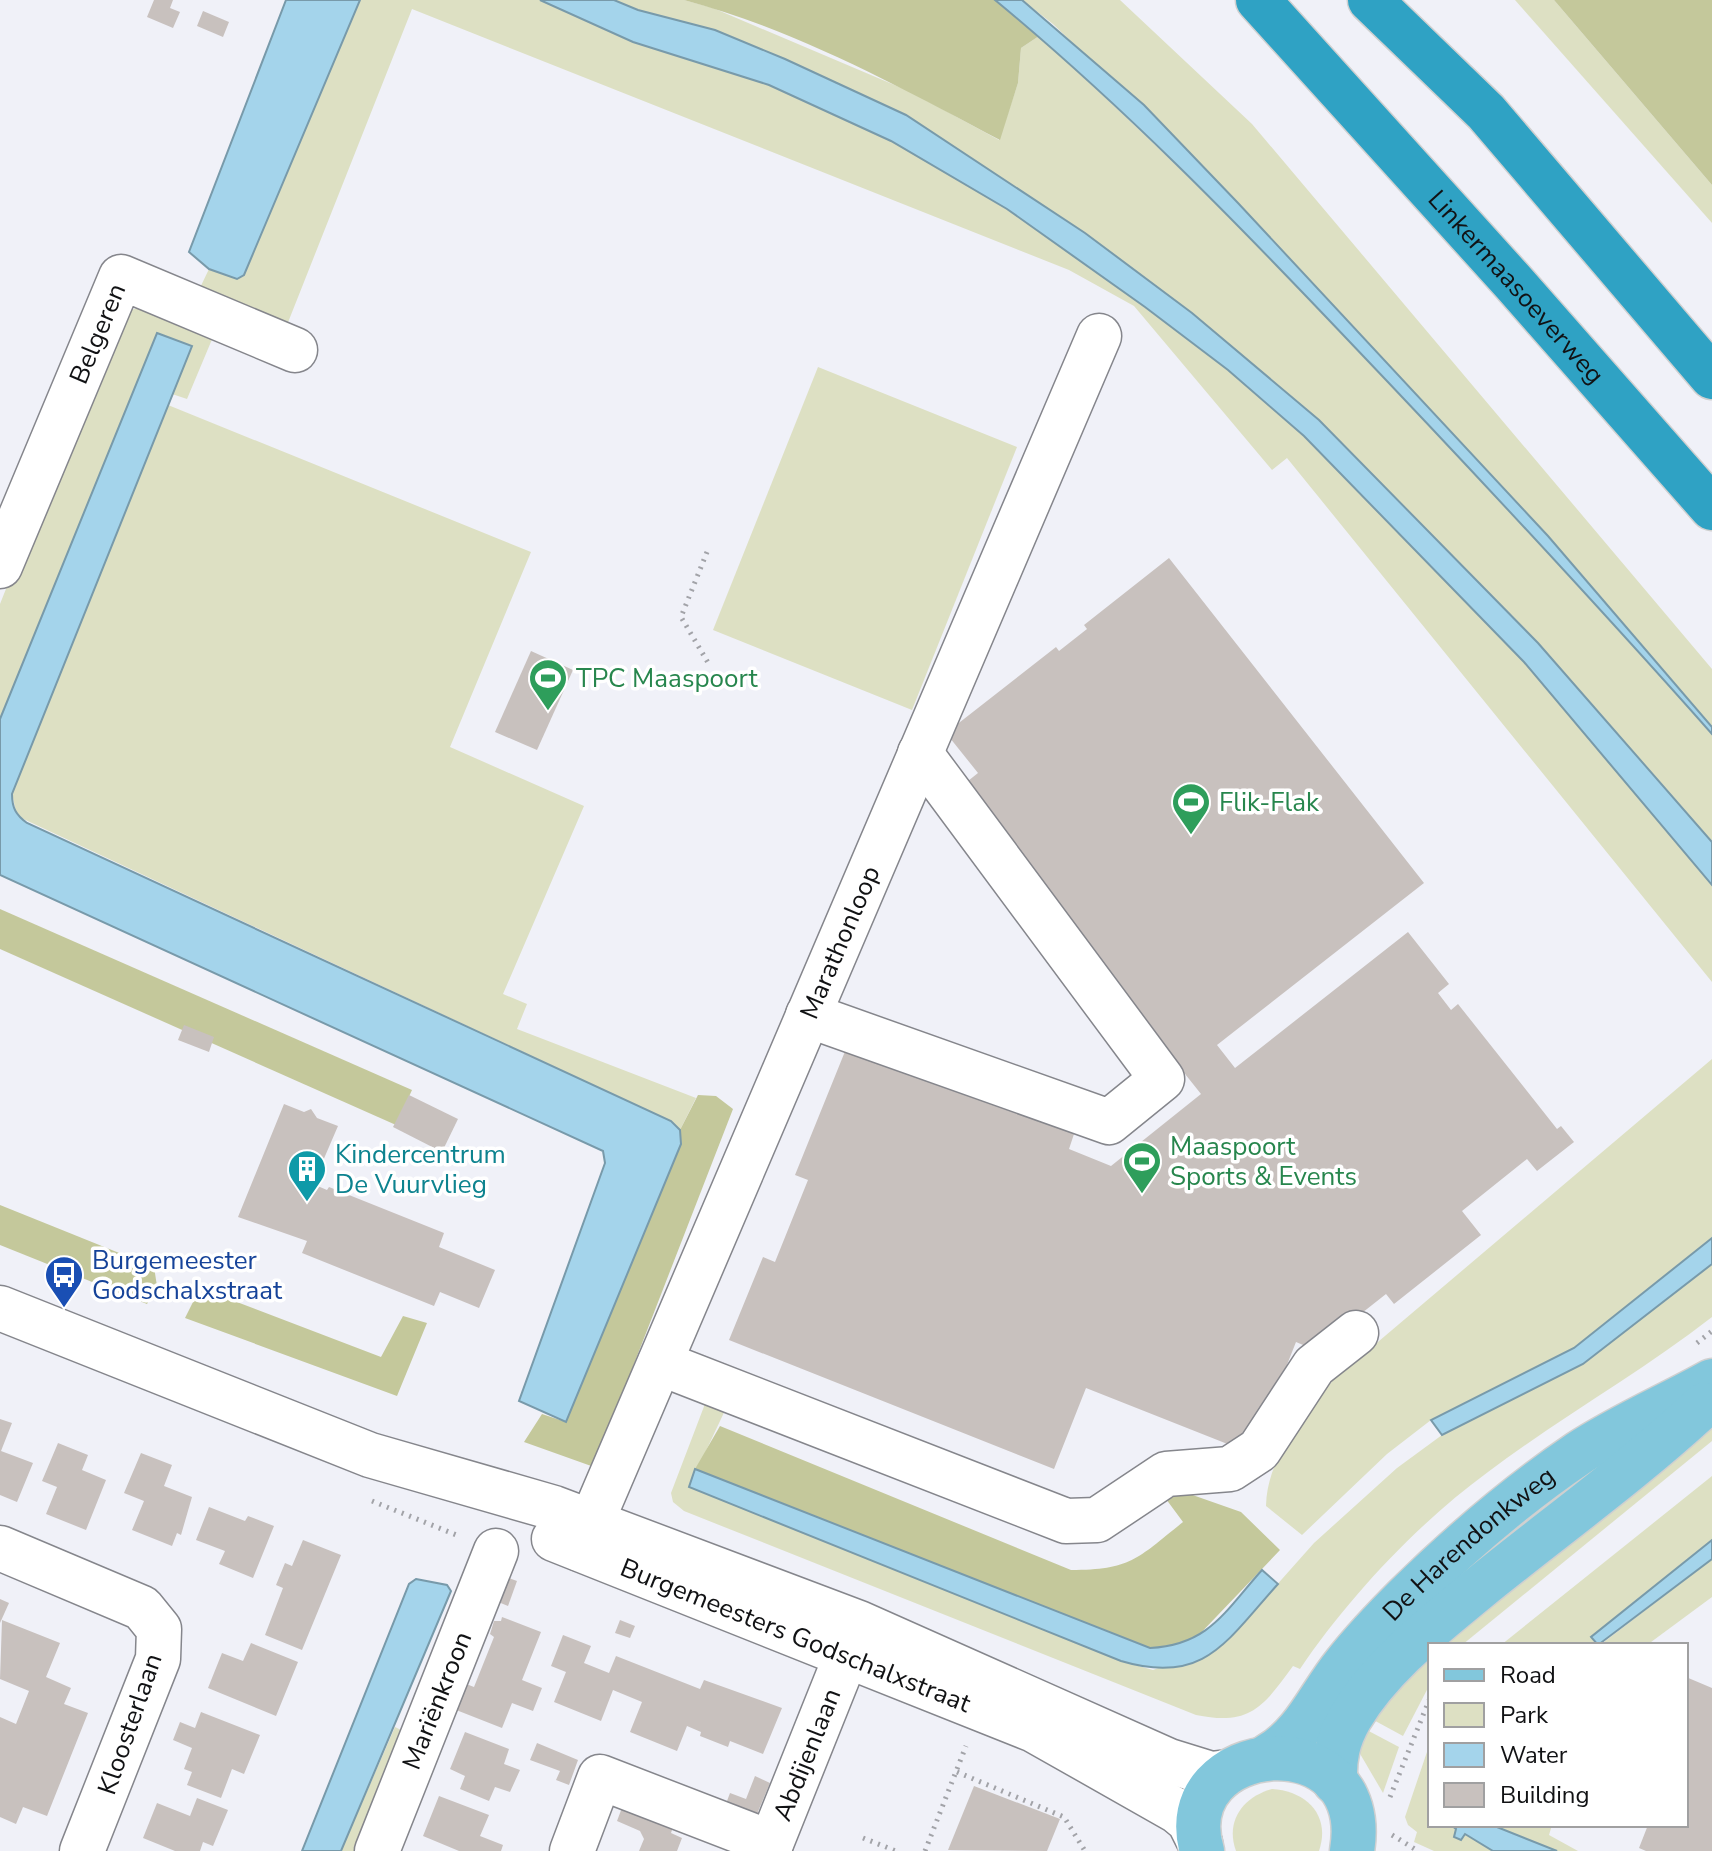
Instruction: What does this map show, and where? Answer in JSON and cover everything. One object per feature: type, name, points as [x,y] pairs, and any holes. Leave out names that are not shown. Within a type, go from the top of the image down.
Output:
[{"type":"highway","points":[[1230,0],[1319,67]]},
{"type":"highway","points":[[1258,0],[1319,67]]},
{"type":"highway","points":[[1370,0],[1486,112],[1712,377]]},
{"type":"highway","points":[[1416,0],[1486,112]]},
{"type":"highway","name":"Linkermaasoeverweg","points":[[1319,67],[1712,508]]},
{"type":"main road","name":"De Harendonkweg","points":[[1268,1756],[1287,1745],[1344,1666],[1405,1598],[1507,1507],[1581,1452],[1712,1381]]},
{"type":"main road","name":"De Harendonkweg","points":[[1335,1782],[1337,1747],[1350,1718],[1372,1688],[1428,1628],[1661,1445],[1712,1398]]},
{"type":"main road","points":[[1201,1847],[1204,1803],[1228,1772],[1247,1761],[1268,1756],[1307,1761],[1335,1782],[1370,1832]]},
{"type":"street","name":"Belgeren","points":[[0,566],[121,277],[295,350]]},
{"type":"street","name":"Marathonloop","points":[[586,1536],[1099,336]]},
{"type":"street","points":[[808,1015],[1109,1122],[1162,1079],[920,753]]},
{"type":"street","name":"Burgemeesters Godschalxstraat","points":[[0,1308],[370,1455],[554,1508],[586,1536],[1169,1761],[1211,1774],[1228,1772]]},
{"type":"street","points":[[660,1363],[1066,1521],[1097,1520],[1166,1474],[1230,1469],[1259,1450],[1314,1366],[1356,1333]]},
{"type":"street","name":"Kloosterlaan","points":[[0,1548],[142,1608],[159,1629],[158,1659],[88,1850]]},
{"type":"street","name":"Mariënkroon","points":[[377,1851],[496,1551]]},
{"type":"street","name":"Burgemeesters Godschalxstraat","points":[[852,1640],[1034,1730],[1177,1811],[1189,1821],[1201,1847]]},
{"type":"street","name":"Abdijenlaan","points":[[572,1851],[600,1777],[770,1847],[852,1640]]},
{"type":"path","points":[[707,552],[681,617],[710,666]]},
{"type":"path","points":[[1418,1851],[1392,1835],[1370,1832],[1428,1702]]},
{"type":"path","points":[[925,1851],[969,1737]]},
{"type":"path","points":[[957,1772],[1064,1817],[1085,1851]]},
{"type":"path","points":[[863,1838],[896,1851]]},
{"type":"green space","points":[[360,0],[540,0],[633,42],[769,85],[891,141],[1007,209],[1145,307],[1228,370],[1304,436],[1524,662],[1712,885],[1712,982],[1287,458],[1272,470],[1134,306],[1069,270],[412,9],[285,330],[198,292],[209,269],[237,279],[244,275]]},
{"type":"green space","points":[[614,0],[684,0],[713,8],[911,92],[999,140],[1018,83],[1021,48],[1039,36],[1215,203],[1384,376],[1712,734],[1712,842],[1538,643],[1319,420],[1192,313],[1085,233],[906,115],[715,30],[638,10]]},
{"type":"green space","points":[[684,0],[995,0],[1039,36],[1021,48],[1018,83],[1000,140],[806,43]]},
{"type":"green space","points":[[1022,0],[1120,0],[1252,124],[1712,669],[1712,727],[1548,536],[1238,203],[1053,24]]},
{"type":"green space","points":[[1515,0],[1554,0],[1712,185],[1712,223]]},
{"type":"green space","points":[[1554,0],[1712,0],[1712,185]]},
{"type":"green space","points":[[137,308],[213,337],[187,399],[172,394],[192,346],[157,333],[0,719],[0,604],[52,473],[128,311]]},
{"type":"green space","points":[[818,367],[1017,447],[912,710],[713,630]]},
{"type":"green space","points":[[168,405],[531,552],[450,747],[584,806],[503,994],[527,1004],[517,1029],[696,1098],[680,1130],[671,1121],[17,816],[12,794]]},
{"type":"green space","points":[[0,909],[412,1090],[396,1125],[0,949]]},
{"type":"green space","points":[[1712,1059],[1712,1238],[1574,1348],[1431,1420],[1387,1454],[1302,1535],[1266,1506],[1268,1488],[1280,1454],[1333,1380]]},
{"type":"green space","points":[[698,1095],[716,1096],[733,1109],[594,1467],[524,1442],[542,1414],[566,1422],[681,1144],[680,1130]]},
{"type":"green space","points":[[0,1205],[154,1267],[157,1286],[147,1304],[0,1245]]},
{"type":"green space","points":[[1712,1264],[1712,1317],[1462,1492],[1410,1538],[1362,1589],[1300,1669],[1293,1666],[1254,1710],[1230,1718],[1196,1715],[684,1511],[673,1502],[671,1493],[708,1396],[728,1404],[689,1487],[1121,1661],[1153,1670],[1225,1643],[1314,1543],[1397,1468],[1442,1435],[1583,1364]]},
{"type":"green space","points":[[208,1291],[381,1357],[403,1316],[427,1323],[397,1396],[185,1318],[194,1300]]},
{"type":"green space","points":[[1712,1420],[1712,1441],[1464,1643],[1435,1643]]},
{"type":"green space","points":[[720,1426],[1071,1570],[1107,1568],[1144,1553],[1183,1522],[1166,1499],[1184,1492],[1241,1512],[1280,1550],[1195,1639],[1176,1647],[1150,1648],[695,1469]]},
{"type":"green space","points":[[1712,1476],[1712,1540],[1592,1637],[1596,1643],[1503,1643]]},
{"type":"green space","points":[[1712,1559],[1712,1597],[1650,1643],[1603,1643]]},
{"type":"green space","points":[[1428,1650],[1428,1688],[1403,1736],[1368,1717]]},
{"type":"green space","points":[[395,1727],[433,1746],[394,1851],[341,1851]]},
{"type":"green space","points":[[1363,1728],[1399,1747],[1383,1793],[1359,1752]]},
{"type":"green space","points":[[1428,1749],[1428,1827],[1454,1827],[1493,1851],[1434,1851],[1414,1842],[1417,1832],[1408,1825],[1405,1817]]},
{"type":"green space","points":[[1272,1789],[1296,1795],[1313,1808],[1322,1827],[1319,1851],[1236,1851],[1233,1830],[1239,1812],[1253,1798]]},
{"type":"green space","points":[[1497,1827],[1551,1827],[1549,1835],[1578,1851],[1557,1851]]},
{"type":"water","points":[[286,0],[360,0],[244,275],[237,279],[209,269],[189,252]]},
{"type":"water","points":[[540,0],[614,0],[638,10],[715,30],[906,115],[1085,233],[1192,313],[1319,420],[1538,643],[1712,842],[1712,885],[1524,662],[1304,436],[1228,370],[1145,307],[1007,209],[891,141],[769,85],[633,42]]},
{"type":"water","points":[[995,0],[1022,0],[1144,105],[1548,536],[1712,727],[1712,734],[1486,486],[1262,251],[1132,122]]},
{"type":"water","points":[[157,333],[192,346],[12,794],[14,807],[27,823],[671,1121],[680,1130],[681,1144],[566,1422],[519,1401],[605,1163],[603,1151],[0,875],[0,719]]},
{"type":"water","points":[[1712,1238],[1712,1264],[1583,1364],[1442,1435],[1431,1420],[1574,1348]]},
{"type":"water","points":[[695,1469],[1150,1648],[1170,1645],[1202,1633],[1226,1612],[1262,1570],[1278,1584],[1228,1640],[1212,1653],[1174,1667],[1150,1667],[1121,1661],[689,1487]]},
{"type":"water","points":[[1712,1540],[1712,1559],[1601,1643],[1591,1637]]},
{"type":"water","points":[[416,1579],[447,1585],[451,1591],[341,1851],[302,1851],[409,1584]]},
{"type":"water","points":[[1454,1827],[1497,1827],[1557,1851],[1493,1851],[1465,1834],[1461,1840],[1454,1837]]},
{"type":"building","points":[[154,0],[173,0],[170,8],[180,12],[173,28],[147,17]]},
{"type":"building","points":[[203,11],[229,22],[223,37],[197,26]]},
{"type":"building","name":"Maaspoort Sports & Events","points":[[1169,558],[1424,883],[1217,1045],[1235,1068],[1408,932],[1449,984],[1438,993],[1451,1010],[1458,1004],[1557,1129],[1561,1126],[1574,1142],[1537,1171],[1527,1159],[1462,1211],[1481,1235],[1394,1304],[1386,1294],[1315,1350],[1296,1342],[1264,1423],[1245,1446],[1231,1441],[1230,1445],[1086,1388],[1054,1469],[729,1340],[763,1257],[775,1262],[808,1180],[795,1175],[848,1044],[1074,1134],[1069,1149],[1111,1166],[1201,1094],[958,789],[978,773],[946,733],[1056,647],[1059,651],[1087,629],[1084,625]]},
{"type":"building","points":[[531,651],[573,670],[537,750],[495,732]]},
{"type":"building","points":[[184,1025],[214,1037],[209,1052],[178,1040]]},
{"type":"building","points":[[409,1095],[458,1119],[442,1152],[393,1127]]},
{"type":"building","name":"Kindercentrum De Vuurvlieg","points":[[284,1104],[304,1112],[311,1109],[317,1118],[338,1126],[313,1184],[327,1190],[329,1187],[444,1233],[439,1247],[495,1270],[479,1308],[440,1292],[434,1306],[302,1253],[307,1241],[238,1217]]},
{"type":"building","points":[[0,1419],[12,1423],[1,1451],[33,1463],[17,1502],[0,1495]]},
{"type":"building","points":[[58,1443],[88,1455],[82,1470],[106,1480],[86,1530],[46,1514],[57,1487],[42,1481]]},
{"type":"building","points":[[141,1453],[172,1465],[164,1486],[192,1497],[181,1535],[177,1533],[172,1546],[132,1530],[144,1501],[124,1493]]},
{"type":"building","points":[[209,1507],[245,1521],[248,1516],[274,1526],[253,1578],[219,1564],[225,1551],[196,1540]]},
{"type":"building","points":[[303,1540],[341,1555],[302,1650],[265,1635],[283,1588],[276,1585],[285,1563],[292,1566]]},
{"type":"building","points":[[501,1575],[517,1581],[508,1606],[491,1599]]},
{"type":"building","points":[[0,1599],[9,1603],[0,1623]]},
{"type":"building","points":[[502,1617],[541,1632],[522,1680],[542,1688],[533,1711],[512,1703],[502,1728],[446,1706],[456,1680],[474,1687],[494,1637],[490,1634],[494,1621],[501,1621]]},
{"type":"building","points":[[2,1620],[60,1643],[46,1677],[71,1688],[64,1704],[88,1713],[47,1816],[23,1807],[16,1824],[0,1817],[0,1717],[16,1724],[29,1691],[0,1679]]},
{"type":"building","points":[[620,1620],[635,1626],[630,1638],[615,1633]]},
{"type":"building","points":[[563,1635],[591,1646],[584,1663],[609,1673],[616,1656],[700,1689],[704,1680],[782,1708],[763,1754],[730,1741],[728,1747],[700,1736],[701,1732],[687,1726],[677,1751],[630,1732],[642,1702],[613,1690],[601,1721],[554,1702],[566,1672],[551,1666]]},
{"type":"building","points":[[251,1643],[298,1662],[276,1716],[208,1688],[222,1653],[243,1661]]},
{"type":"building","points":[[1688,1678],[1712,1688],[1712,1851],[1646,1851],[1639,1848],[1647,1827],[1688,1827]]},
{"type":"building","points":[[201,1712],[260,1735],[244,1774],[232,1769],[221,1798],[187,1785],[192,1772],[184,1769],[192,1748],[173,1740],[180,1722],[195,1728]]},
{"type":"building","points":[[465,1732],[509,1749],[504,1764],[520,1770],[510,1792],[495,1787],[489,1801],[460,1789],[465,1776],[450,1769]]},
{"type":"building","points":[[537,1743],[578,1760],[569,1785],[556,1780],[560,1771],[530,1760]]},
{"type":"building","points":[[755,1776],[770,1783],[754,1821],[724,1809],[730,1793],[746,1799]]},
{"type":"building","points":[[974,1786],[1060,1819],[1047,1851],[948,1850]]},
{"type":"building","points":[[439,1796],[489,1815],[480,1836],[503,1845],[501,1851],[459,1851],[423,1836]]},
{"type":"building","points":[[197,1798],[228,1810],[213,1846],[203,1842],[200,1851],[175,1851],[143,1838],[157,1803],[190,1816]]},
{"type":"building","points":[[623,1805],[674,1824],[671,1833],[682,1838],[677,1851],[639,1851],[644,1839],[640,1831],[617,1821]]},
{"type":"place","name":"TPC Maaspoort","points":[[548,712]]},
{"type":"place","name":"Flik-Flak","points":[[1191,836]]},
{"type":"place","name":"Maaspoort Sports & Events","points":[[1142,1195]]},
{"type":"place","name":"Kindercentrum De Vuurvlieg","points":[[307,1203]]},
{"type":"place","name":"Burgemeester Godschalxstraat","points":[[64,1309]]}]
